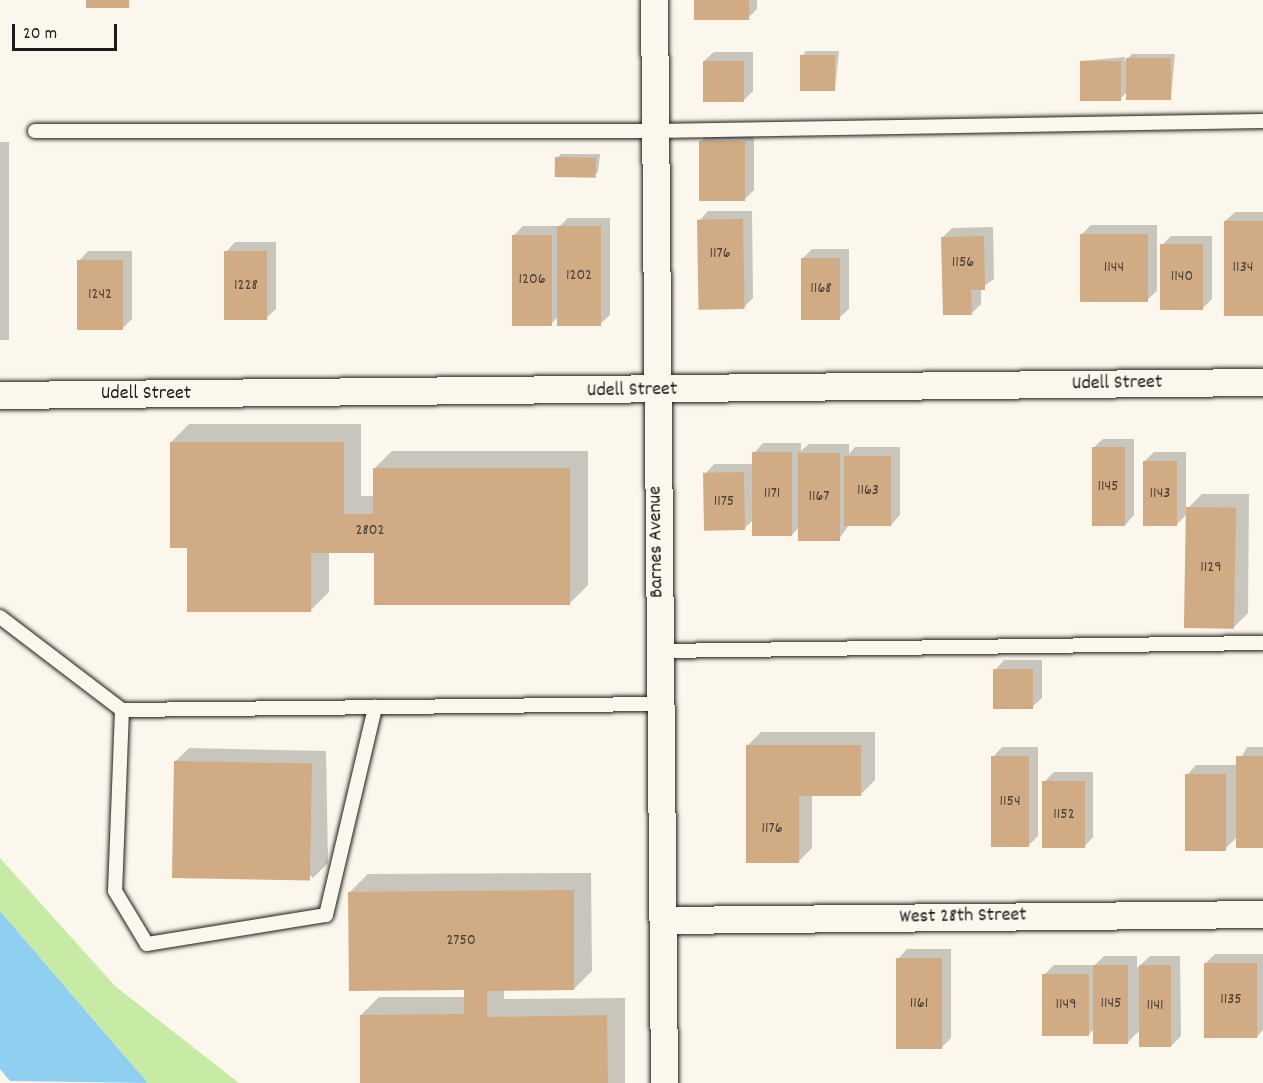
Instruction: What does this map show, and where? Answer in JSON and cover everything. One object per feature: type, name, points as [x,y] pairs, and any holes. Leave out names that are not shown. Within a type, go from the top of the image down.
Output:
[{"type":"street","name":"Barnes Avenue","points":[[654,0],[655,390],[663,920],[663,1083]]},
{"type":"street","name":"Udell Street","points":[[0,395],[1263,382]]},
{"type":"street","name":"West 28th Street","points":[[663,920],[1263,914]]},
{"type":"lane","points":[[35,131],[655,131],[1263,121]]},
{"type":"lane","points":[[0,617],[122,710],[660,704]]},
{"type":"lane","points":[[659,651],[1263,643]]},
{"type":"lane","points":[[122,710],[115,891],[147,944],[326,915],[375,707]]},
{"type":"green space","points":[[0,858],[115,986],[239,1083],[148,1083],[0,911]]},
{"type":"water","points":[[0,911],[148,1083],[10,1081],[0,1069]]},
{"type":"building","points":[[86,0],[129,0],[129,8],[86,8]]},
{"type":"building","points":[[694,0],[749,0],[749,20],[694,20]]},
{"type":"building","points":[[800,55],[835,55],[835,91],[800,91]]},
{"type":"building","points":[[1126,58],[1171,58],[1171,100],[1126,100]]},
{"type":"building","points":[[703,61],[744,61],[744,102],[703,102]]},
{"type":"building","points":[[1080,61],[1121,61],[1121,101],[1080,101]]},
{"type":"building","points":[[699,141],[745,141],[745,201],[699,201]]},
{"type":"building","points":[[555,157],[596,158],[596,178],[555,177]]},
{"type":"building","points":[[743,219],[745,309],[699,310],[697,220]]},
{"type":"building","points":[[1224,221],[1263,221],[1263,316],[1224,316]]},
{"type":"building","points":[[557,226],[601,226],[601,326],[557,326]]},
{"type":"building","points":[[1080,234],[1148,234],[1148,302],[1080,302]]},
{"type":"building","points":[[512,235],[552,235],[552,326],[512,326]]},
{"type":"building","points":[[984,236],[985,290],[971,290],[972,315],[943,315],[941,237]]},
{"type":"building","points":[[1160,244],[1203,244],[1203,310],[1160,310]]},
{"type":"building","points":[[224,251],[267,251],[267,320],[224,320]]},
{"type":"building","points":[[801,258],[840,258],[840,320],[801,320]]},
{"type":"building","points":[[77,260],[123,260],[123,330],[77,330]]},
{"type":"building","points":[[170,442],[344,442],[344,514],[373,514],[373,468],[570,468],[570,605],[374,605],[374,553],[311,553],[311,612],[187,612],[187,548],[170,548]]},
{"type":"building","points":[[1092,447],[1125,447],[1125,526],[1092,526]]},
{"type":"building","points":[[752,452],[792,452],[792,536],[752,536]]},
{"type":"building","points":[[798,453],[840,453],[840,541],[798,541]]},
{"type":"building","points":[[844,456],[891,456],[891,526],[844,526]]},
{"type":"building","points":[[1143,461],[1177,461],[1177,526],[1143,526]]},
{"type":"building","points":[[744,472],[745,530],[704,531],[703,473]]},
{"type":"building","points":[[1186,507],[1236,508],[1234,629],[1184,628]]},
{"type":"building","points":[[993,669],[1033,669],[1033,709],[993,709]]},
{"type":"building","points":[[746,745],[861,745],[861,796],[799,796],[799,863],[746,863]]},
{"type":"building","points":[[991,756],[1029,756],[1029,847],[991,847]]},
{"type":"building","points":[[1236,756],[1263,756],[1263,848],[1236,848]]},
{"type":"building","points":[[174,761],[312,763],[310,880],[172,878]]},
{"type":"building","points":[[1185,774],[1226,774],[1226,851],[1185,851]]},
{"type":"building","points":[[1042,781],[1085,781],[1085,848],[1042,848]]},
{"type":"building","points":[[574,890],[574,990],[487,991],[487,1017],[607,1015],[608,1083],[360,1083],[360,1015],[464,1014],[464,990],[349,991],[348,892]]},
{"type":"building","points":[[896,958],[942,958],[942,1049],[896,1049]]},
{"type":"building","points":[[1204,963],[1257,963],[1257,1038],[1204,1038]]},
{"type":"building","points":[[1093,965],[1128,965],[1128,1044],[1093,1044]]},
{"type":"building","points":[[1139,965],[1171,965],[1171,1047],[1139,1047]]},
{"type":"building","points":[[1042,974],[1089,974],[1089,1036],[1042,1036]]}]
